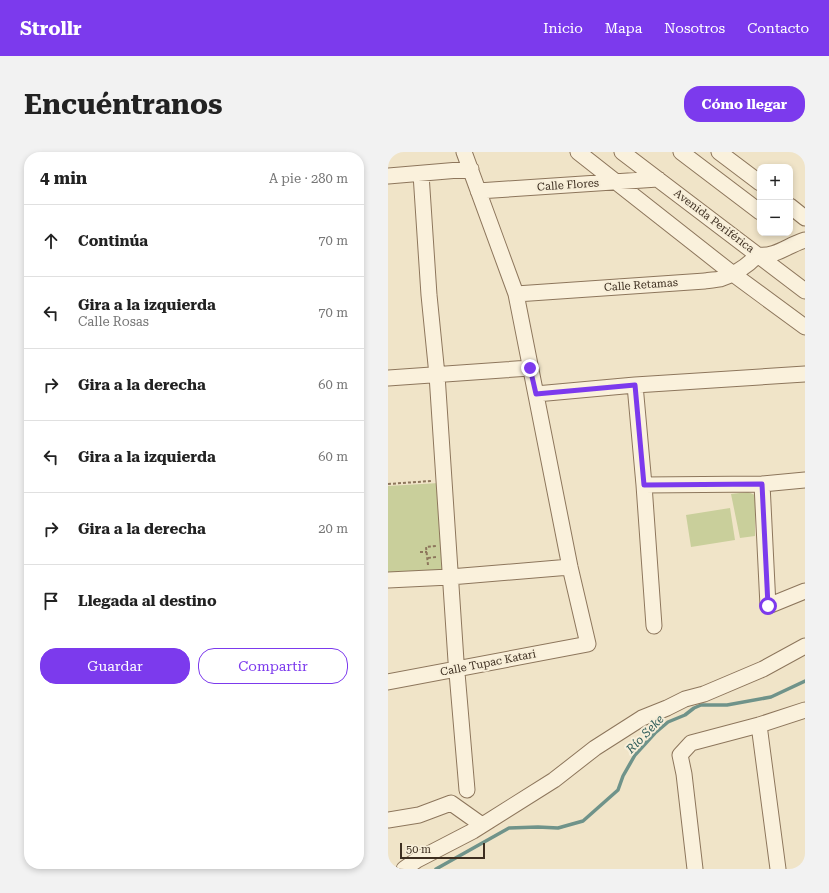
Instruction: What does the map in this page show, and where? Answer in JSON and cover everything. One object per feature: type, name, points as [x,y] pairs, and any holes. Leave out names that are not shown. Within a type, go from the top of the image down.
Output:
[{"type":"street","points":[[388,580],[450,577],[570,567],[516,294],[464,152]]},
{"type":"street","points":[[578,152],[733,274],[805,327]]},
{"type":"street","name":"Avenida Periférica","points":[[622,152],[805,291]]},
{"type":"street","points":[[681,152],[757,210]]},
{"type":"street","points":[[719,152],[757,182]]},
{"type":"street","points":[[388,176],[471,169]]},
{"type":"street","points":[[421,174],[429,295],[437,375],[456,669],[467,790]]},
{"type":"street","name":"Calle Flores","points":[[478,191],[658,179]]},
{"type":"street","points":[[793,208],[805,218]]},
{"type":"street","points":[[758,255],[766,256],[800,240]]},
{"type":"street","name":"Calle Retamas","points":[[516,294],[720,279],[733,274],[750,263],[758,255]]},
{"type":"street","points":[[388,378],[530,368]]},
{"type":"street","points":[[536,394],[635,385],[805,374]]},
{"type":"street","points":[[635,385],[654,626]]},
{"type":"street","points":[[644,485],[762,484],[805,480]]},
{"type":"street","points":[[762,484],[768,606],[805,591]]},
{"type":"street","name":"Calle Tupac Katari","points":[[388,682],[588,644],[570,567]]},
{"type":"street","points":[[404,869],[417,860],[482,825],[554,780],[595,748],[642,718],[685,699],[704,694],[763,669],[805,646]]},
{"type":"street","points":[[695,869],[684,774],[680,755],[691,743],[759,725],[805,710]]},
{"type":"street","points":[[759,725],[778,869]]},
{"type":"street","points":[[388,820],[419,814],[451,803],[482,825]]},
{"type":"path","points":[[388,484],[444,480]]},
{"type":"path","points":[[428,565],[426,547],[438,545]]},
{"type":"path","points":[[420,552],[427,552]]},
{"type":"path","points":[[428,558],[437,557]]},
{"type":"path","points":[[424,566],[433,565]]},
{"type":"green space","points":[[439,483],[445,571],[388,575],[388,486]]},
{"type":"green space","points":[[748,492],[755,495],[755,536],[740,538],[731,494]]},
{"type":"green space","points":[[730,508],[735,540],[691,547],[686,515]]},
{"type":"waterway","name":"Río Seke","points":[[436,869],[509,828],[558,828],[583,821],[618,790],[623,776],[635,755],[655,733],[668,722],[685,715],[694,708],[701,705],[727,705],[771,697],[805,681]]},
{"type":"route","points":[[530,368],[536,394],[635,385],[644,485],[762,484],[768,606]]}]
